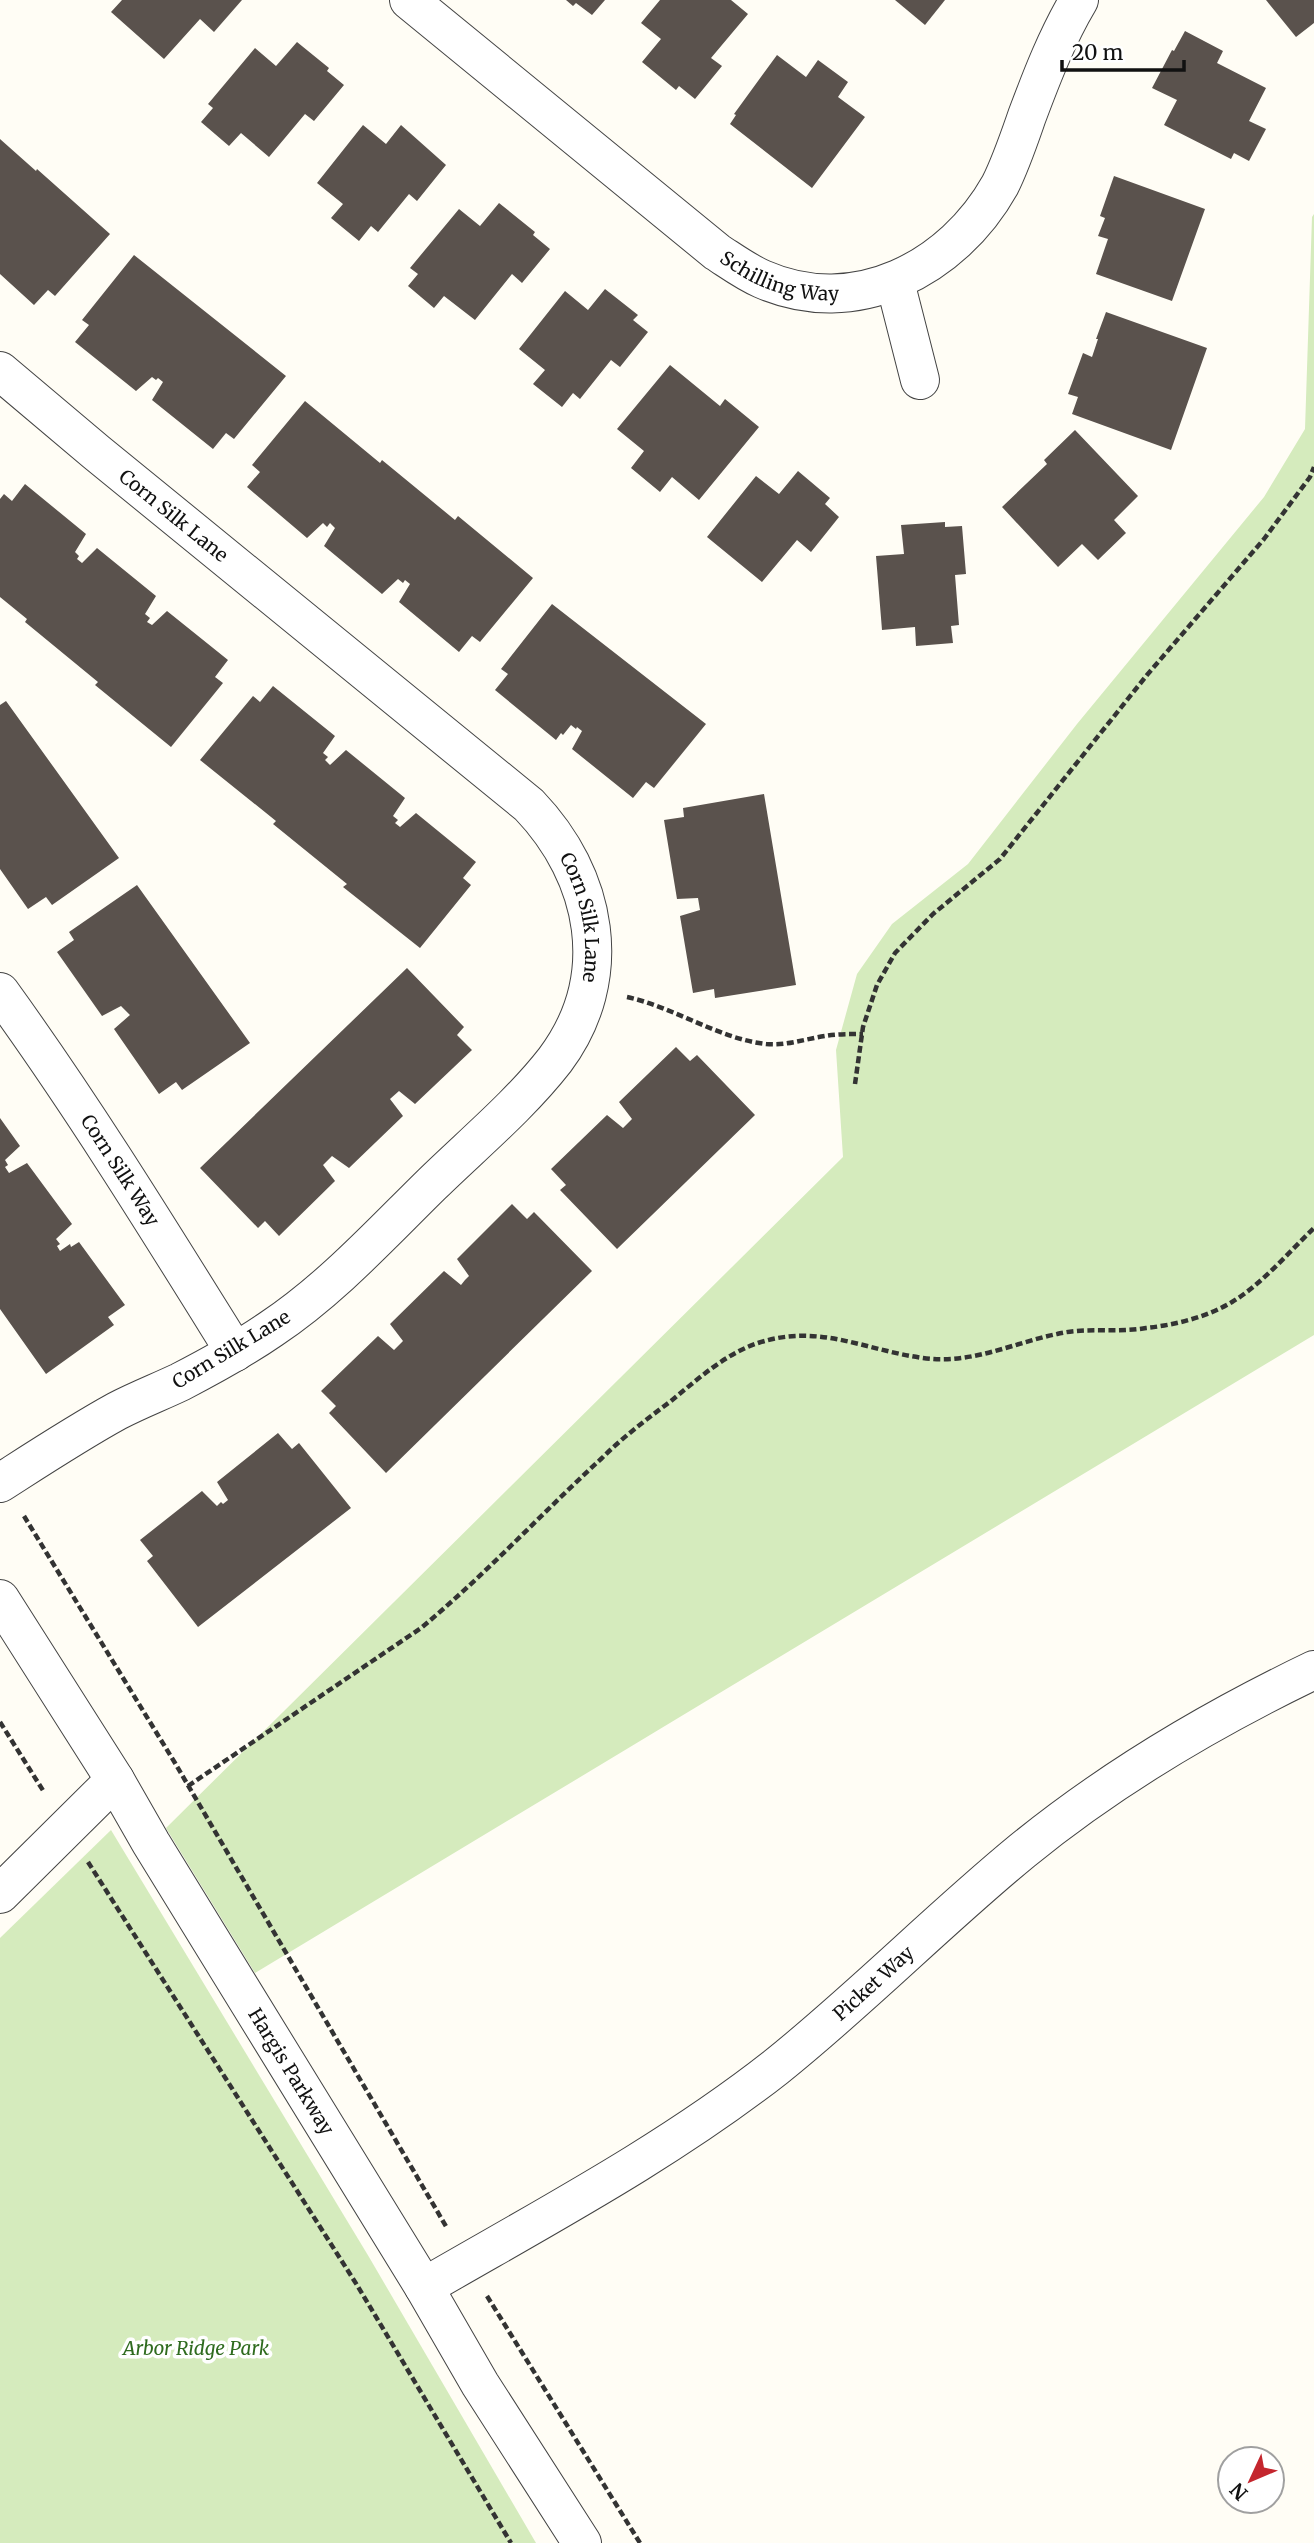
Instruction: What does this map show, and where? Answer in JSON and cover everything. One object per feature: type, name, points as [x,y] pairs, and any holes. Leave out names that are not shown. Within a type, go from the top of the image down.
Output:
[{"type":"street","name":"Schilling Way","points":[[409,0],[696,236],[762,279],[810,292],[852,291],[895,282],[925,265],[958,241],[973,226],[1009,165],[1046,65],[1079,0]]},
{"type":"street","points":[[895,282],[920,380]]},
{"type":"street","name":"Corn Silk Lane","points":[[3,380],[517,795],[547,825],[574,867],[586,900],[591,933],[591,966],[582,1010],[555,1059],[533,1084],[336,1277],[288,1318],[235,1352],[108,1416],[8,1494]]},
{"type":"street","name":"Corn Silk Way","points":[[0,992],[99,1135],[235,1352]]},
{"type":"street","name":"Hargis Parkway","points":[[0,1599],[115,1780],[424,2287],[480,2384],[582,2543]]},
{"type":"street","name":"Picket Way","points":[[424,2287],[599,2186],[698,2122],[774,2068],[832,2020],[1035,1841],[1091,1800],[1178,1744],[1256,1698],[1314,1670]]},
{"type":"street","points":[[0,1894],[115,1780]]},
{"type":"path","points":[[855,1084],[863,1034],[877,985],[895,953],[933,914],[1000,859],[1147,675],[1264,539],[1310,477],[1314,467]]},
{"type":"path","points":[[587,990],[637,999],[742,1039],[763,1044],[785,1044],[835,1034],[863,1034]]},
{"type":"path","points":[[188,1786],[421,1628],[451,1603],[604,1455],[729,1355],[756,1343],[782,1336],[807,1334],[837,1338],[925,1359],[956,1360],[976,1357],[1022,1341],[1064,1332],[1145,1329],[1184,1321],[1233,1302],[1268,1273],[1314,1228]]},
{"type":"path","points":[[8,1494],[188,1786],[449,2231]]},
{"type":"path","points":[[0,1722],[357,2285],[512,2543]]},
{"type":"path","points":[[494,2310],[640,2543]]},
{"type":"green space","points":[[1314,214],[1314,1335],[255,1973],[166,1828],[843,1157],[836,1050],[857,974],[892,924],[968,864],[1077,724],[1264,497],[1305,429]]},
{"type":"green space","name":"Arbor Ridge Park","points":[[111,1830],[369,2257],[536,2543],[0,2543],[0,1938]]},
{"type":"building","points":[[122,0],[242,0],[214,32],[200,19],[164,59],[111,12]]},
{"type":"building","points":[[566,0],[605,0],[592,15],[576,3],[573,6]]},
{"type":"building","points":[[660,0],[731,0],[748,14],[711,58],[722,66],[695,99],[679,86],[676,90],[642,62],[661,39],[641,23]]},
{"type":"building","points":[[895,0],[945,0],[925,25]]},
{"type":"building","points":[[1266,0],[1314,0],[1314,23],[1296,37]]},
{"type":"building","points":[[1185,31],[1223,51],[1217,63],[1266,88],[1249,121],[1266,129],[1249,161],[1234,153],[1231,159],[1164,125],[1177,100],[1152,88]]},
{"type":"building","points":[[297,42],[329,68],[327,71],[344,85],[314,121],[305,114],[269,157],[241,133],[229,146],[201,122],[213,108],[208,104],[255,48],[276,66]]},
{"type":"building","points":[[777,55],[806,77],[818,60],[848,82],[838,97],[865,117],[812,188],[730,124],[736,115],[734,114]]},
{"type":"building","points":[[363,125],[386,144],[401,125],[446,165],[417,201],[409,194],[378,232],[371,226],[359,241],[331,218],[343,204],[317,183]]},
{"type":"building","points":[[0,139],[110,234],[55,296],[48,290],[34,305],[0,274]]},
{"type":"building","points":[[1114,176],[1205,209],[1172,301],[1096,274],[1108,239],[1098,236],[1105,218],[1100,216]]},
{"type":"building","points":[[499,203],[535,232],[533,235],[550,249],[522,283],[512,274],[475,320],[444,296],[434,308],[408,286],[418,274],[410,268],[459,209],[480,226]]},
{"type":"building","points":[[134,255],[286,376],[234,439],[226,433],[213,449],[152,400],[163,382],[158,378],[156,380],[152,377],[136,391],[75,342],[89,325],[82,320]]},
{"type":"building","points":[[605,289],[638,315],[633,320],[648,332],[620,367],[611,360],[580,399],[573,393],[562,407],[533,384],[545,370],[519,349],[565,291],[588,310]]},
{"type":"building","points":[[1106,312],[1207,348],[1171,450],[1072,414],[1078,397],[1068,394],[1083,353],[1092,357]]},
{"type":"building","points":[[670,365],[720,406],[725,399],[759,427],[699,500],[672,477],[660,492],[631,468],[644,451],[617,429]]},
{"type":"building","points":[[305,401],[455,520],[458,516],[533,578],[480,642],[472,636],[459,652],[399,602],[410,584],[405,580],[403,583],[398,579],[382,594],[324,546],[335,528],[330,523],[327,527],[323,523],[307,538],[247,487],[260,472],[252,465]]},
{"type":"building","points":[[1075,430],[1138,496],[1114,520],[1126,533],[1098,560],[1082,544],[1058,567],[1002,507],[1047,464],[1044,460]]},
{"type":"building","points":[[798,471],[830,498],[825,504],[839,517],[811,552],[797,540],[762,582],[707,537],[756,476],[779,494]]},
{"type":"building","points":[[25,484],[86,534],[75,552],[79,556],[77,559],[82,563],[97,548],[156,596],[145,614],[150,618],[147,622],[152,625],[167,611],[228,660],[215,677],[223,683],[171,747],[95,685],[98,682],[25,622],[27,619],[0,597],[0,499],[4,494],[12,501]]},
{"type":"building","points":[[945,522],[945,527],[962,526],[966,574],[955,575],[959,625],[951,626],[953,643],[916,646],[915,627],[882,630],[876,556],[904,554],[901,525]]},
{"type":"building","points":[[552,604],[706,724],[654,788],[646,782],[633,798],[572,749],[582,731],[577,727],[576,729],[571,725],[556,740],[495,690],[508,674],[501,669]]},
{"type":"building","points":[[273,686],[335,736],[323,753],[328,757],[325,760],[330,765],[346,750],[405,798],[393,816],[398,820],[395,823],[400,827],[416,813],[476,862],[463,878],[471,885],[420,948],[343,887],[347,884],[273,824],[276,821],[200,760],[253,696],[260,702]]},
{"type":"building","points":[[6,701],[119,858],[52,905],[46,897],[28,909],[0,869],[0,705]]},
{"type":"building","points":[[764,794],[796,985],[715,998],[714,989],[693,993],[680,916],[700,910],[698,898],[677,899],[664,820],[684,817],[683,808]]},
{"type":"building","points":[[137,885],[250,1043],[182,1090],[176,1082],[159,1094],[114,1029],[130,1015],[121,1006],[102,1016],[57,952],[74,940],[69,932]]},
{"type":"building","points":[[407,968],[464,1027],[457,1035],[472,1050],[415,1104],[399,1091],[390,1099],[403,1116],[349,1168],[332,1156],[323,1165],[335,1181],[279,1236],[265,1221],[258,1228],[200,1168]]},
{"type":"building","points":[[676,1047],[690,1061],[697,1055],[755,1115],[617,1249],[560,1190],[566,1185],[551,1169],[607,1115],[623,1128],[632,1119],[619,1102]]},
{"type":"building","points":[[0,1118],[20,1146],[5,1160],[9,1173],[27,1163],[72,1224],[56,1239],[60,1244],[57,1246],[60,1251],[79,1242],[125,1305],[108,1317],[114,1325],[46,1374],[0,1309]]},
{"type":"building","points":[[512,1204],[527,1219],[534,1212],[592,1271],[386,1473],[329,1413],[336,1406],[321,1391],[378,1336],[394,1350],[403,1341],[390,1324],[444,1271],[461,1285],[469,1276],[457,1259]]},
{"type":"building","points":[[278,1433],[292,1449],[299,1443],[351,1508],[198,1627],[147,1561],[153,1556],[140,1540],[202,1491],[217,1506],[221,1502],[223,1504],[228,1500],[217,1482]]}]
